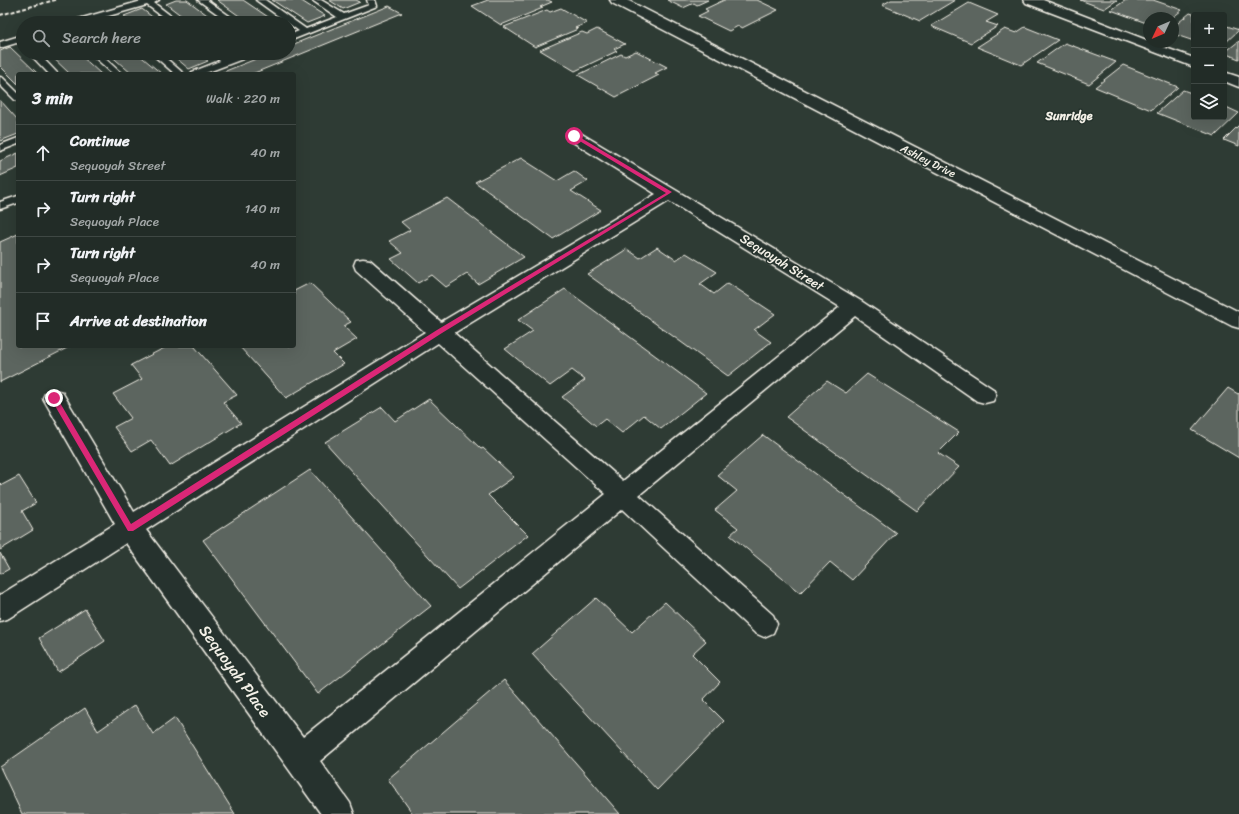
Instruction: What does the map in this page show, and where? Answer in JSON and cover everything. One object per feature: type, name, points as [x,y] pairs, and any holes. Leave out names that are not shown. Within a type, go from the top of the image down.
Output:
[{"type":"street","name":"Ashley Drive","points":[[617,0],[1239,322]]},
{"type":"street","points":[[1031,0],[1191,63]]},
{"type":"street","points":[[1227,77],[1239,82]]},
{"type":"street","name":"Sequoyah Street","points":[[574,136],[670,192],[854,306],[985,395]]},
{"type":"street","points":[[0,609],[440,332],[670,192]]},
{"type":"street","points":[[363,265],[440,332],[764,624]]},
{"type":"street","points":[[300,758],[854,306]]},
{"type":"street","name":"Sequoyah Place","points":[[54,398],[130,528],[300,758],[339,814]]},
{"type":"lane","points":[[202,0],[225,16]]},
{"type":"lane","points":[[260,0],[282,16]]},
{"type":"lane","points":[[316,0],[343,17]]},
{"type":"lane","points":[[296,35],[373,6],[371,0]]},
{"type":"lane","points":[[111,16],[152,1],[168,16]]},
{"type":"lane","points":[[296,26],[305,32]]},
{"type":"lane","points":[[0,45],[16,41]]},
{"type":"lane","points":[[40,60],[52,72]]},
{"type":"lane","points":[[102,60],[116,72]]},
{"type":"lane","points":[[163,60],[178,72]]},
{"type":"lane","points":[[200,72],[232,60]]},
{"type":"lane","points":[[0,80],[16,96]]},
{"type":"lane","points":[[0,148],[16,142]]},
{"type":"lane","points":[[0,206],[16,200]]},
{"type":"building","points":[[176,0],[187,0],[209,16],[182,16],[166,4]]},
{"type":"building","points":[[217,0],[243,0],[267,16],[239,16]]},
{"type":"building","points":[[272,0],[300,0],[325,16],[307,23]]},
{"type":"building","points":[[329,0],[356,0],[360,2],[343,9]]},
{"type":"building","points":[[488,0],[548,0],[552,2],[540,7],[543,8],[501,25],[472,6]]},
{"type":"building","points":[[667,0],[708,0],[697,5],[694,3],[683,8]]},
{"type":"building","points":[[724,0],[757,0],[778,10],[742,28],[738,26],[729,31],[698,16],[708,11],[705,9]]},
{"type":"building","points":[[891,0],[955,0],[920,21],[882,5]]},
{"type":"building","points":[[1080,0],[1117,0],[1104,9]]},
{"type":"building","points":[[1126,0],[1153,0],[1182,10],[1179,12],[1143,12],[1143,22],[1111,10]]},
{"type":"building","points":[[969,3],[998,15],[986,22],[998,26],[971,43],[931,26]]},
{"type":"building","points":[[389,6],[402,13],[296,56],[296,43]]},
{"type":"building","points":[[561,8],[587,23],[575,28],[578,29],[535,47],[504,27],[547,10],[550,12]]},
{"type":"building","points":[[142,9],[151,16],[124,16]]},
{"type":"building","points":[[1191,13],[1191,40],[1179,36],[1179,22]]},
{"type":"building","points":[[1227,26],[1239,30],[1227,41]]},
{"type":"building","points":[[1025,27],[1058,40],[1021,65],[977,47],[1005,29],[1016,33]]},
{"type":"building","points":[[597,29],[625,44],[614,49],[617,51],[575,71],[540,50],[582,32],[587,34]]},
{"type":"building","points":[[1239,41],[1239,59],[1227,54],[1227,51]]},
{"type":"building","points":[[1065,43],[1116,62],[1089,84],[1037,63]]},
{"type":"building","points":[[10,47],[16,53],[16,60],[23,60],[36,72],[16,72],[16,82],[0,66],[0,51]]},
{"type":"building","points":[[636,51],[667,67],[655,73],[659,75],[616,97],[578,75],[621,54],[625,56]]},
{"type":"building","points":[[55,60],[86,60],[99,72],[68,72]]},
{"type":"building","points":[[116,60],[145,60],[160,72],[130,72]]},
{"type":"building","points":[[178,60],[208,61],[189,69]]},
{"type":"building","points":[[253,60],[286,60],[257,72],[223,72]]},
{"type":"building","points":[[1123,65],[1178,87],[1151,110],[1095,87]]},
{"type":"building","points":[[1183,90],[1191,93],[1191,120],[1227,120],[1227,107],[1239,113],[1215,136],[1157,113]]},
{"type":"building","points":[[0,100],[16,118],[16,135],[0,141]]},
{"type":"building","points":[[1239,125],[1239,146],[1224,140]]},
{"type":"building","points":[[16,154],[16,169],[0,176],[0,161]]},
{"type":"building","points":[[521,158],[557,181],[574,171],[588,181],[571,191],[601,210],[553,239],[475,182]]},
{"type":"building","points":[[447,198],[524,257],[478,284],[467,274],[446,287],[432,275],[418,283],[391,259],[403,253],[389,241],[410,230],[401,222]]},
{"type":"building","points":[[16,235],[16,348],[67,348],[0,382],[0,242]]},
{"type":"building","points":[[657,247],[676,260],[686,253],[717,272],[700,284],[714,294],[728,283],[775,314],[754,330],[771,342],[728,376],[587,274],[627,249],[640,258]]},
{"type":"building","points":[[310,283],[351,322],[343,326],[357,339],[333,353],[344,364],[286,398],[241,348],[296,348],[296,290]]},
{"type":"building","points":[[565,289],[706,393],[661,429],[644,415],[622,433],[605,419],[596,426],[562,397],[585,380],[572,370],[550,386],[505,349],[533,331],[518,320]]},
{"type":"building","points":[[164,348],[196,348],[237,395],[223,402],[241,423],[170,466],[151,440],[132,451],[114,427],[131,418],[113,394],[142,379],[131,365]]},
{"type":"building","points":[[867,374],[959,432],[938,453],[959,467],[917,511],[786,417],[827,381],[846,393]]},
{"type":"building","points":[[1228,388],[1238,394],[1239,393],[1239,458],[1192,430]]},
{"type":"building","points":[[429,399],[481,449],[483,448],[514,477],[488,495],[528,535],[458,589],[325,442],[382,407],[395,421]]},
{"type":"building","points":[[763,435],[896,533],[852,580],[830,562],[800,593],[730,535],[738,528],[715,510],[737,491],[717,475]]},
{"type":"building","points":[[310,470],[431,606],[318,694],[203,540]]},
{"type":"building","points":[[19,476],[36,503],[22,511],[33,530],[0,550],[0,483],[2,485]]},
{"type":"building","points":[[0,553],[9,569],[0,574]]},
{"type":"building","points":[[596,598],[632,632],[665,602],[706,641],[692,654],[720,682],[703,700],[724,721],[657,790],[532,654]]},
{"type":"building","points":[[85,609],[105,641],[58,672],[39,638]]},
{"type":"building","points":[[504,680],[620,814],[413,814],[388,779]]},
{"type":"building","points":[[135,705],[153,734],[175,718],[235,814],[22,814],[0,767],[85,708],[98,731]]},
{"type":"railway","points":[[0,15],[55,0]]},
{"type":"district","name":"Sunridge","points":[[1069,116]]},
{"type":"route","points":[[54,398],[130,528],[440,332],[670,192],[574,136]]}]
